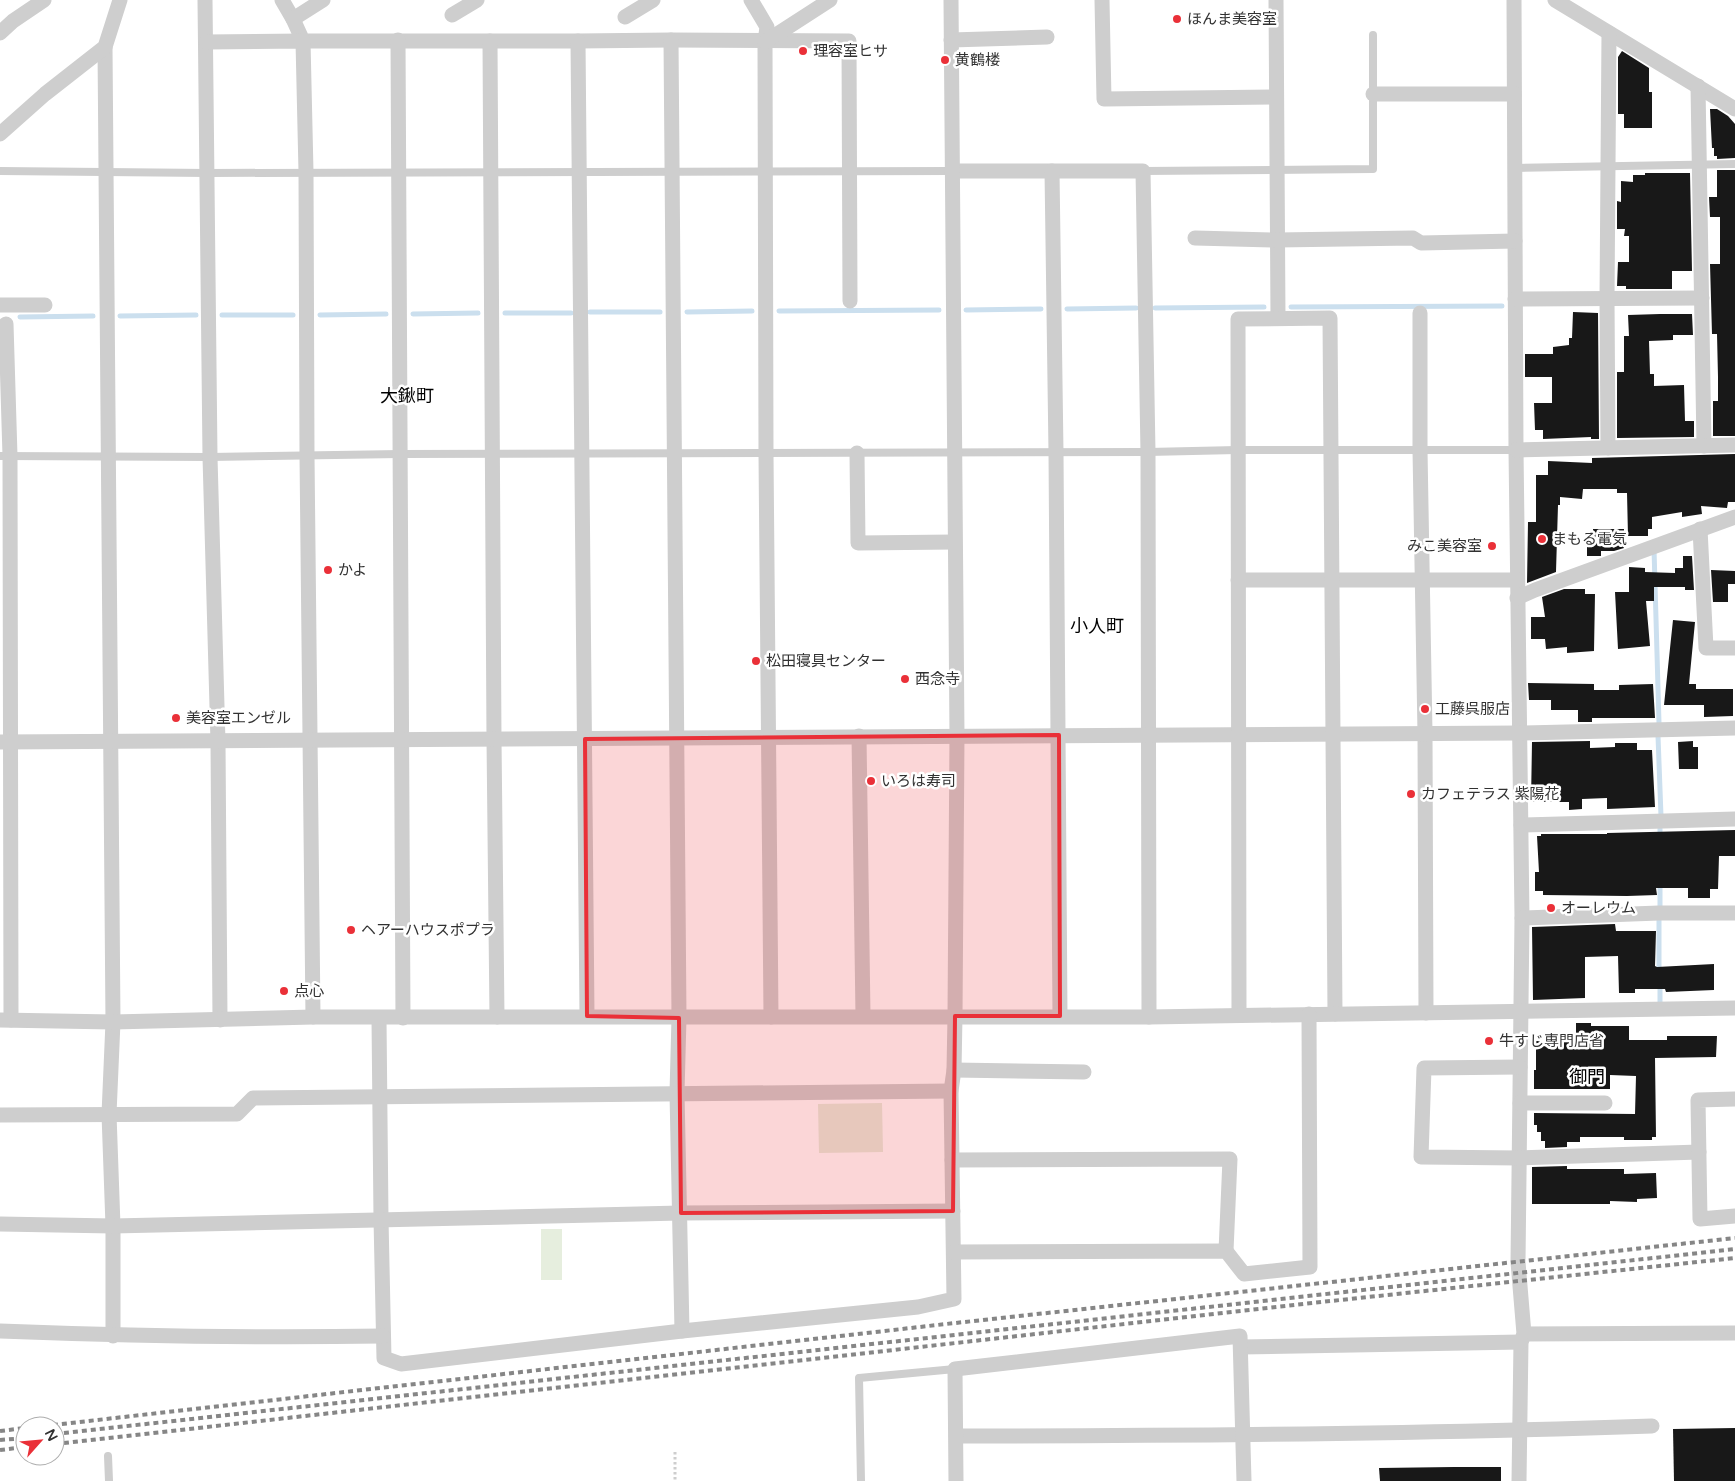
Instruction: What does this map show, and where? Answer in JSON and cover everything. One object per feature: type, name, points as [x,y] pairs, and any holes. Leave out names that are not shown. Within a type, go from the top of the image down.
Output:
[{"type":"street","points":[[0,33],[13,21],[44,0]]},
{"type":"street","points":[[113,1336],[113,1226],[109,1114],[113,1022],[105,47],[120,0]]},
{"type":"street","points":[[205,0],[210,457],[218,742],[220,1020]]},
{"type":"street","points":[[282,0],[303,41],[306,172],[307,456],[314,1018]]},
{"type":"street","points":[[293,19],[323,0]]},
{"type":"street","points":[[452,15],[477,0]]},
{"type":"street","points":[[626,17],[653,0]]},
{"type":"street","points":[[751,0],[767,27],[765,42],[766,454],[771,1017]]},
{"type":"street","points":[[765,42],[830,0]]},
{"type":"street","points":[[380,1019],[384,1358],[401,1364],[682,1331],[918,1307],[954,1299],[951,1091],[954,1070],[955,1016],[957,735],[953,452],[951,0]]},
{"type":"street","points":[[1102,0],[1104,99],[1276,97]]},
{"type":"street","points":[[1276,0],[1278,318]]},
{"type":"street","points":[[1514,0],[1517,598],[1522,918],[1518,1262],[1522,1338],[1519,1481]]},
{"type":"street","points":[[1555,0],[1735,108]]},
{"type":"street","points":[[1608,448],[1609,33]]},
{"type":"street","points":[[951,40],[1048,37]]},
{"type":"street","points":[[206,42],[398,40],[848,41],[850,301]]},
{"type":"street","points":[[398,40],[400,740],[403,1018]]},
{"type":"street","points":[[672,40],[679,1018],[677,1093],[682,1331]]},
{"type":"street","points":[[490,41],[494,739],[498,1017]]},
{"type":"street","points":[[578,41],[586,1016]]},
{"type":"street","points":[[0,134],[45,94],[105,47]]},
{"type":"street","points":[[1698,86],[1704,446]]},
{"type":"street","points":[[1373,94],[1514,94]]},
{"type":"street","points":[[952,171],[1143,171],[1148,452],[1149,1017]]},
{"type":"street","points":[[1052,171],[1059,735],[1060,1016]]},
{"type":"street","points":[[1195,238],[1277,240],[1413,238],[1421,243],[1515,241]]},
{"type":"street","points":[[1515,299],[1702,298]]},
{"type":"street","points":[[3,305],[45,305]]},
{"type":"street","points":[[1420,313],[1426,1013]]},
{"type":"street","points":[[1239,1015],[1238,319],[1278,318],[1330,318],[1335,1014]]},
{"type":"street","points":[[6,324],[5,1020],[113,1022],[586,1016],[679,1018],[863,1016],[1149,1017],[1735,1008]]},
{"type":"street","points":[[1516,450],[1735,445]]},
{"type":"street","points":[[857,453],[858,543],[954,542]]},
{"type":"street","points":[[1517,598],[1735,517]]},
{"type":"street","points":[[1700,529],[1706,648],[1735,648]]},
{"type":"street","points":[[1238,580],[1517,580]]},
{"type":"street","points":[[5,742],[1425,733],[1735,728]]},
{"type":"street","points":[[859,736],[863,1016]]},
{"type":"street","points":[[1520,825],[1735,819]]},
{"type":"street","points":[[1522,918],[1735,913]]},
{"type":"street","points":[[952,1160],[1230,1159],[1226,1251],[1244,1274],[1310,1267],[1309,1014]]},
{"type":"street","points":[[1520,1067],[1424,1068],[1421,1157],[1519,1158],[1699,1152]]},
{"type":"street","points":[[954,1070],[1084,1072]]},
{"type":"street","points":[[0,1115],[237,1114],[253,1098],[951,1091]]},
{"type":"street","points":[[1735,1099],[1698,1100],[1700,1219],[1735,1216]]},
{"type":"street","points":[[1520,1103],[1605,1104]]},
{"type":"street","points":[[0,1224],[113,1226],[680,1213],[953,1211]]},
{"type":"street","points":[[954,1252],[1226,1251]]},
{"type":"street","points":[[0,1331],[113,1336],[383,1336]]},
{"type":"street","points":[[1240,1347],[1735,1333]]},
{"type":"street","points":[[956,1481],[956,1369],[1240,1336],[1244,1481]]},
{"type":"street","points":[[956,1436],[1244,1436],[1519,1431],[1652,1426]]},
{"type":"lane","points":[[1143,171],[1373,169],[1373,35]]},
{"type":"lane","points":[[1515,168],[1735,164]]},
{"type":"lane","points":[[0,171],[208,173],[952,171]]},
{"type":"lane","points":[[3,305],[6,324]]},
{"type":"lane","points":[[5,456],[210,457],[400,454],[582,455],[674,453],[1516,450]]},
{"type":"lane","points":[[861,1481],[859,1378],[956,1369]]},
{"type":"lane","points":[[108,1456],[109,1481]]},
{"type":"path","points":[[675,1452],[675,1481]]},
{"type":"highlighted area","points":[[1059,735],[1060,1016],[955,1016],[953,1211],[681,1213],[679,1018],[587,1016],[585,739]]},
{"type":"green space","points":[[882,1103],[883,1152],[819,1153],[818,1104]]},
{"type":"green space","points":[[541,1229],[562,1229],[562,1280],[541,1280]]},
{"type":"building","points":[[1622,51],[1649,68],[1649,92],[1652,92],[1652,128],[1624,128],[1624,114],[1618,114],[1618,57]]},
{"type":"building","points":[[1710,109],[1717,109],[1728,116],[1735,124],[1735,158],[1717,159],[1717,156],[1714,156]]},
{"type":"building","points":[[1717,170],[1735,170],[1735,436],[1713,436],[1713,401],[1718,401],[1718,377],[1717,334],[1712,334],[1710,264],[1720,264],[1720,217],[1710,217],[1709,197],[1717,197]]},
{"type":"building","points":[[1645,173],[1690,173],[1692,271],[1672,271],[1672,289],[1626,289],[1626,286],[1617,286],[1618,262],[1629,262],[1629,236],[1624,236],[1625,229],[1617,229],[1617,201],[1621,202],[1621,181],[1633,182],[1633,175],[1645,175]]},
{"type":"building","points":[[1573,312],[1598,313],[1599,439],[1591,439],[1591,437],[1543,439],[1543,430],[1535,430],[1534,403],[1552,403],[1552,377],[1525,377],[1525,354],[1553,354],[1553,347],[1569,345],[1569,338],[1572,338]]},
{"type":"building","points":[[1692,314],[1693,335],[1673,335],[1673,340],[1649,341],[1650,374],[1654,374],[1654,386],[1684,385],[1685,421],[1694,421],[1694,437],[1617,438],[1617,372],[1624,372],[1624,336],[1629,336],[1628,315]]},
{"type":"building","points":[[1735,454],[1735,502],[1728,502],[1727,508],[1701,506],[1702,514],[1682,517],[1682,512],[1652,517],[1652,529],[1648,529],[1648,536],[1628,536],[1627,493],[1617,493],[1617,489],[1583,489],[1582,499],[1560,497],[1560,505],[1558,505],[1556,572],[1527,583],[1528,522],[1536,522],[1536,475],[1548,475],[1548,461],[1592,463],[1592,458]]},
{"type":"building","points":[[1593,529],[1624,529],[1624,548],[1614,551],[1601,551],[1601,556],[1587,556],[1587,537],[1593,537]]},
{"type":"building","points":[[1683,556],[1692,556],[1694,590],[1685,590],[1685,587],[1654,587],[1654,601],[1646,601],[1650,646],[1618,649],[1615,592],[1629,592],[1629,567],[1645,568],[1645,572],[1675,573],[1675,568],[1683,568]]},
{"type":"building","points":[[1711,570],[1735,571],[1735,584],[1728,584],[1728,602],[1713,602]]},
{"type":"building","points":[[1564,589],[1585,589],[1585,594],[1595,594],[1594,651],[1567,653],[1567,647],[1546,649],[1545,639],[1531,639],[1531,617],[1545,617],[1542,597]]},
{"type":"building","points":[[1673,620],[1695,622],[1689,684],[1696,684],[1696,689],[1733,689],[1733,716],[1704,717],[1704,705],[1664,705]]},
{"type":"building","points":[[1528,683],[1594,684],[1594,690],[1619,690],[1619,685],[1653,684],[1655,718],[1592,718],[1592,722],[1578,722],[1578,710],[1551,710],[1551,700],[1529,700]]},
{"type":"building","points":[[1590,741],[1590,748],[1615,747],[1615,743],[1637,743],[1637,750],[1652,750],[1655,807],[1607,809],[1607,798],[1582,799],[1582,809],[1569,810],[1569,802],[1531,802],[1532,742]]},
{"type":"building","points":[[1693,741],[1693,747],[1698,747],[1698,769],[1679,769],[1678,742]]},
{"type":"building","points":[[1735,830],[1735,856],[1719,856],[1718,889],[1710,889],[1710,898],[1688,898],[1688,888],[1656,888],[1657,895],[1627,896],[1543,895],[1543,891],[1535,891],[1535,872],[1539,872],[1537,836],[1541,836],[1541,834]]},
{"type":"building","points":[[1615,924],[1616,931],[1656,931],[1655,966],[1657,967],[1714,964],[1714,990],[1666,992],[1665,989],[1635,989],[1635,993],[1619,993],[1618,956],[1585,957],[1585,998],[1533,1000],[1532,927]]},
{"type":"building","points":[[1576,1023],[1591,1023],[1591,1026],[1629,1026],[1629,1040],[1667,1040],[1667,1036],[1717,1036],[1716,1057],[1655,1058],[1656,1137],[1652,1137],[1652,1140],[1624,1140],[1624,1137],[1580,1137],[1580,1142],[1567,1142],[1567,1147],[1545,1148],[1545,1141],[1541,1141],[1541,1132],[1537,1132],[1537,1125],[1534,1125],[1534,1113],[1635,1114],[1636,1076],[1610,1075],[1610,1089],[1534,1089],[1536,1041],[1576,1042]]},
{"type":"building","points":[[1567,1166],[1567,1169],[1624,1169],[1624,1174],[1656,1173],[1657,1198],[1637,1199],[1637,1202],[1610,1201],[1610,1204],[1532,1204],[1532,1167]]},
{"type":"building","points":[[1735,1428],[1735,1481],[1674,1481],[1673,1429]]},
{"type":"building","points":[[1501,1467],[1501,1481],[1380,1481],[1379,1468]]},
{"type":"waterway","points":[[1291,307],[1502,306]]},
{"type":"waterway","points":[[1155,308],[1264,307]]},
{"type":"waterway","points":[[1067,309],[1136,308]]},
{"type":"waterway","points":[[966,310],[1041,309]]},
{"type":"waterway","points":[[779,311],[939,310]]},
{"type":"waterway","points":[[687,312],[752,311]]},
{"type":"waterway","points":[[590,312],[660,312]]},
{"type":"waterway","points":[[413,314],[478,313]]},
{"type":"waterway","points":[[505,313],[571,313]]},
{"type":"waterway","points":[[320,315],[386,314]]},
{"type":"waterway","points":[[120,316],[196,315]]},
{"type":"waterway","points":[[222,315],[293,315]]},
{"type":"waterway","points":[[20,317],[93,316]]},
{"type":"waterway","points":[[1654,549],[1659,723]]},
{"type":"waterway","points":[[1658,736],[1661,816]]},
{"type":"waterway","points":[[1660,829],[1660,838]]},
{"type":"waterway","points":[[1660,882],[1660,906]]},
{"type":"waterway","points":[[1659,919],[1659,972]]},
{"type":"waterway","points":[[1660,983],[1660,1005]]},
{"type":"railway","points":[[65,1424],[946,1324],[1735,1238]]},
{"type":"railway","points":[[65,1433],[1735,1249]]},
{"type":"railway","points":[[65,1443],[1312,1303],[1735,1258]]},
{"type":"railway","points":[[0,1431],[15,1429]]},
{"type":"railway","points":[[0,1440],[15,1439]]},
{"type":"railway","points":[[0,1450],[15,1448]]},
{"type":"place","name":"ほんま美容室","points":[[1177,19]]},
{"type":"place","name":"理容室ヒサ","points":[[803,51]]},
{"type":"place","name":"黄鶴楼","points":[[945,60]]},
{"type":"place","name":"まもる電気","points":[[1542,539]]},
{"type":"place","name":"みこ美容室","points":[[1492,546]]},
{"type":"place","name":"かよ","points":[[328,570]]},
{"type":"place","name":"松田寝具センター","points":[[756,661]]},
{"type":"place","name":"西念寺","points":[[905,679]]},
{"type":"place","name":"工藤呉服店","points":[[1425,709]]},
{"type":"place","name":"美容室エンゼル","points":[[176,718]]},
{"type":"place","name":"いろは寿司","points":[[871,781]]},
{"type":"place","name":"カフェテラス 紫陽花","points":[[1411,794]]},
{"type":"place","name":"オーレウム","points":[[1551,908]]},
{"type":"place","name":"ヘアーハウスポプラ","points":[[351,930]]},
{"type":"place","name":"点心","points":[[284,991]]},
{"type":"place","name":"牛すじ専門店省","points":[[1489,1041]]},
{"type":"district","name":"大鍬町","points":[[407,396]]},
{"type":"district","name":"小人町","points":[[1097,626]]},
{"type":"district","name":"御門","points":[[1587,1077]]}]
